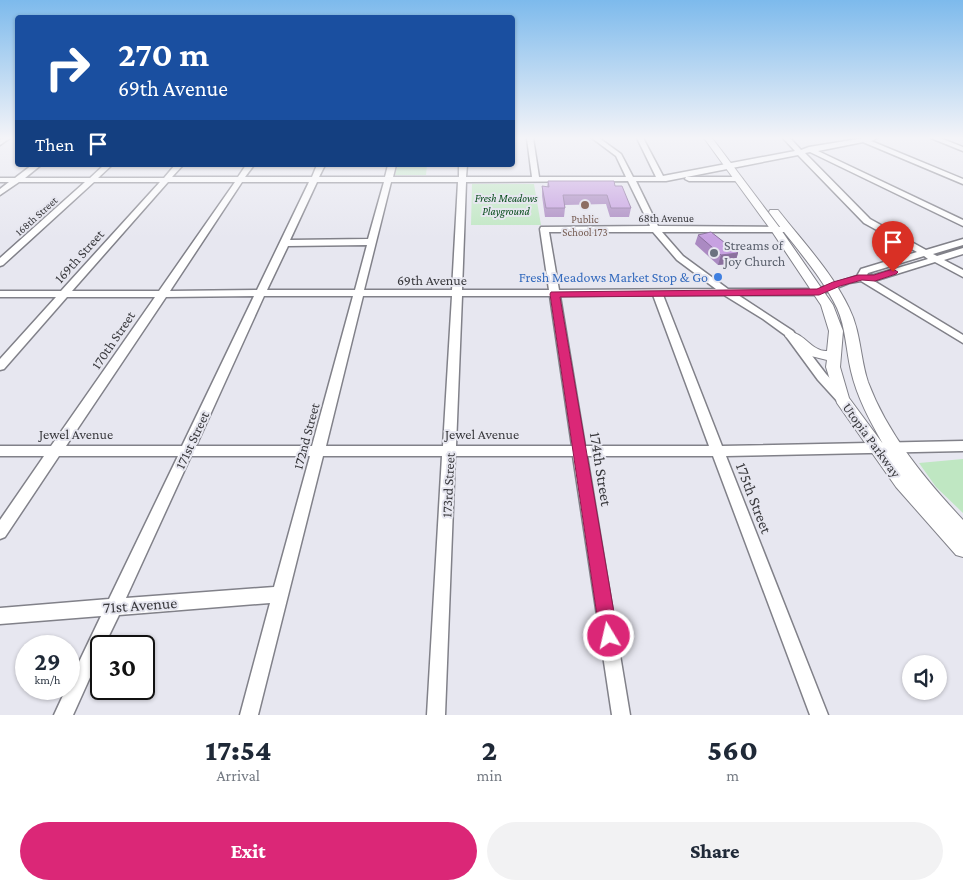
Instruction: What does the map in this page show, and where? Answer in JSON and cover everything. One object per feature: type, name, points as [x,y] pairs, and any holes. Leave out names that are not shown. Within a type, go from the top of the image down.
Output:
[{"type":"main road","name":"Utopia Parkway","points":[[735,171],[738,179],[781,229]]},
{"type":"main road","name":"Utopia Parkway","points":[[738,171],[824,290],[842,306],[849,324],[857,371],[886,449],[926,510],[963,549]]},
{"type":"main road","name":"Utopia Parkway","points":[[824,290],[836,331],[832,367],[842,399],[963,532]]},
{"type":"main road","points":[[792,336],[820,356],[827,358],[834,354]]},
{"type":"street","points":[[0,193],[29,171]]},
{"type":"street","name":"168th Street","points":[[0,263],[101,171]]},
{"type":"street","name":"169th Street","points":[[0,366],[173,171]]},
{"type":"street","name":"170th Street","points":[[0,532],[246,171]]},
{"type":"street","name":"171st Street","points":[[62,715],[318,171]]},
{"type":"street","name":"172nd Street","points":[[249,715],[390,171]]},
{"type":"street","name":"173rd Street","points":[[436,715],[463,171]]},
{"type":"street","points":[[535,171],[536,179]]},
{"type":"street","points":[[627,171],[655,229],[680,258],[727,293],[773,321],[792,336],[822,377],[842,399]]},
{"type":"street","points":[[657,171],[661,179]]},
{"type":"street","points":[[661,179],[700,171]]},
{"type":"street","points":[[817,171],[867,221],[963,274]]},
{"type":"street","points":[[855,171],[963,223]]},
{"type":"street","points":[[939,171],[963,182]]},
{"type":"street","points":[[0,180],[738,179]]},
{"type":"street","name":"68th Avenue","points":[[544,229],[781,229]]},
{"type":"street","name":"174th Street","points":[[544,229],[621,715]]},
{"type":"street","points":[[285,243],[372,242]]},
{"type":"street","name":"69th Avenue","points":[[861,277],[864,272],[926,253],[962,246]]},
{"type":"street","name":"69th Avenue","points":[[0,294],[555,294],[727,293],[824,290],[861,277],[875,278],[936,259],[962,246]]},
{"type":"street","points":[[861,277],[963,340]]},
{"type":"street","name":"175th Street","points":[[657,293],[820,715]]},
{"type":"street","name":"Jewel Avenue","points":[[0,451],[717,451],[963,446]]},
{"type":"street","name":"71st Avenue","points":[[0,616],[281,594]]},
{"type":"green space","points":[[396,171],[426,171],[426,175],[395,175]]},
{"type":"green space","name":"Fresh Meadows Playground","points":[[472,184],[534,184],[541,225],[471,225]]},
{"type":"green space","points":[[963,459],[963,513],[936,487],[919,463]]},
{"type":"building","points":[[548,181],[614,181],[615,186],[622,186],[631,208],[611,208],[607,195],[563,195],[565,208],[546,208],[542,186],[549,187]]},
{"type":"building","points":[[711,232],[738,253],[721,255],[698,235]]},
{"type":"place","name":"Public School 173","points":[[585,205]]},
{"type":"place","name":"Streams of Joy Church","points":[[714,253]]},
{"type":"place","name":"Fresh Meadows Market Stop & Go","points":[[718,277]]},
{"type":"route","points":[[609,636],[555,294],[819,292],[861,277],[875,278],[893,272]]}]
